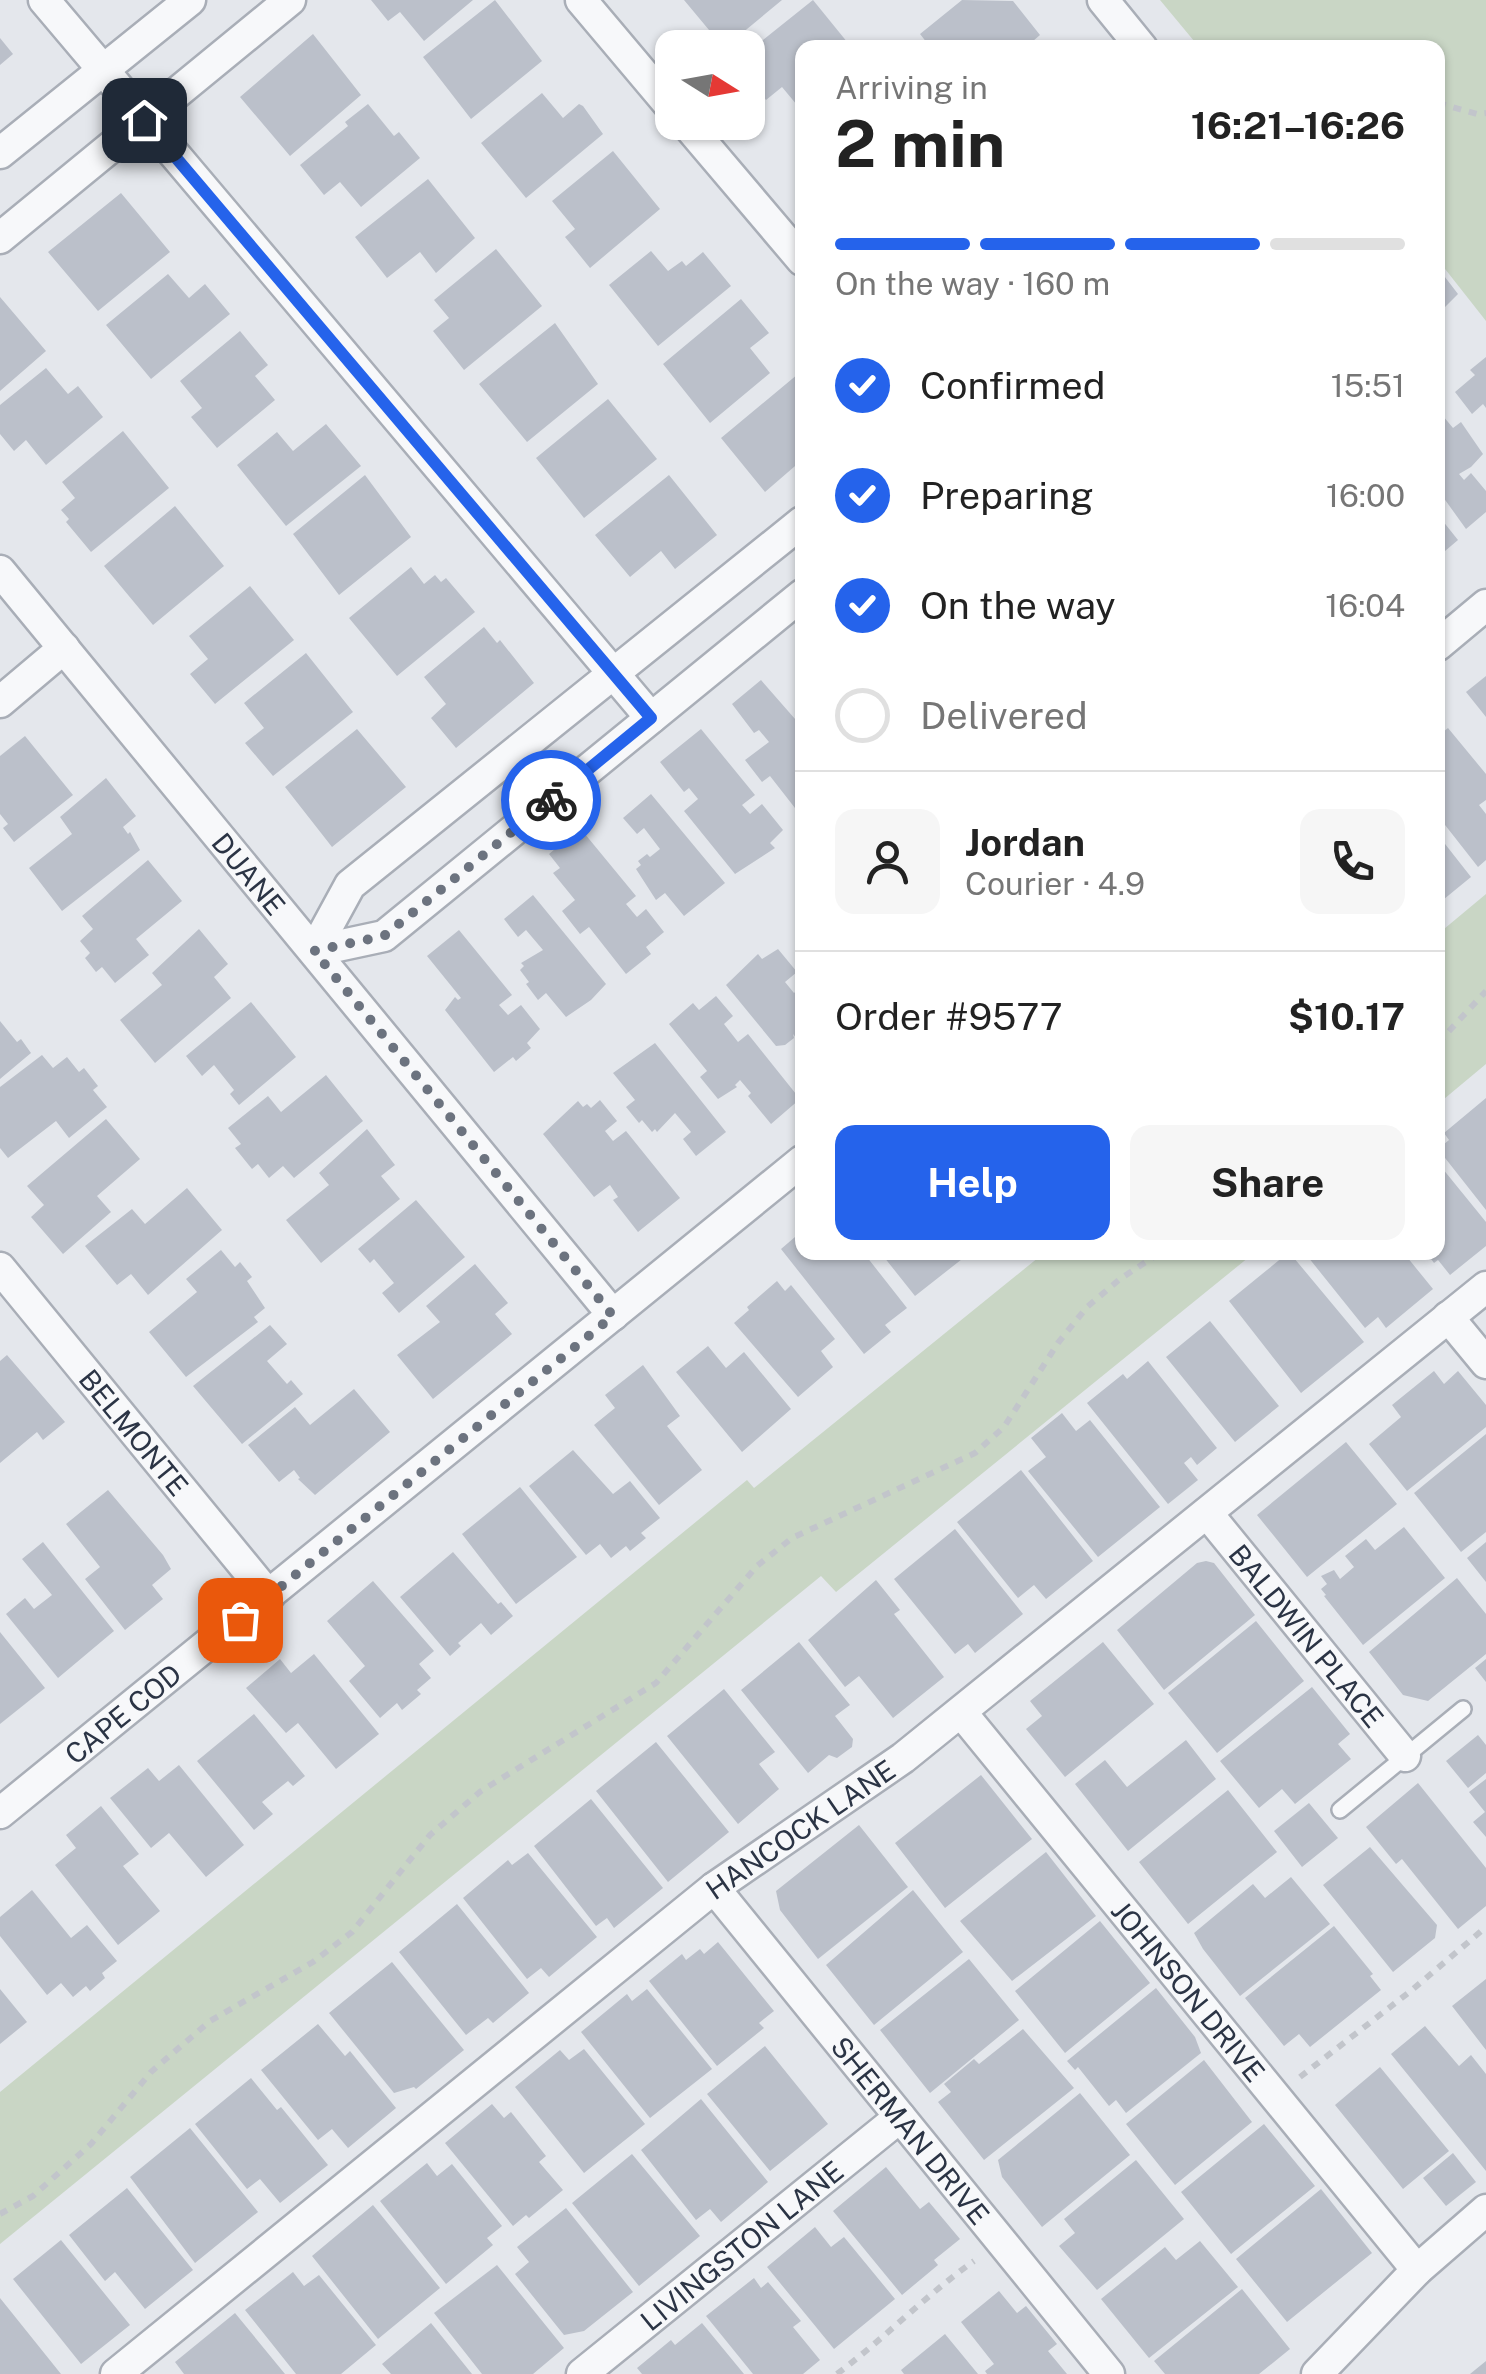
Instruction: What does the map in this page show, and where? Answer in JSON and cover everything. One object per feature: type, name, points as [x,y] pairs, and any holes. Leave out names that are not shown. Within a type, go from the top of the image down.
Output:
[{"type":"street","points":[[44,0],[651,718]]},
{"type":"street","points":[[0,153],[190,0]]},
{"type":"street","points":[[0,238],[290,0]]},
{"type":"street","points":[[580,0],[655,88]]},
{"type":"street","points":[[1103,0],[1136,40]]},
{"type":"street","points":[[700,140],[795,252]]},
{"type":"street","points":[[314,951],[350,885],[795,528]]},
{"type":"street","name":"DUANE","points":[[4,583],[64,648],[613,1316]]},
{"type":"street","points":[[314,951],[384,936],[795,601]]},
{"type":"street","points":[[1445,639],[1486,606]]},
{"type":"street","points":[[0,702],[64,648]]},
{"type":"street","name":"CAPE COD","points":[[0,1813],[795,1167]]},
{"type":"street","name":"BELMONTE","points":[[0,1268],[270,1596]]},
{"type":"street","name":"HANCOCK LANE","points":[[116,2374],[714,1888],[903,1758],[1486,1287]]},
{"type":"street","points":[[1448,1318],[1486,1363]]},
{"type":"street","name":"BALDWIN PLACE","points":[[1207,1513],[1406,1756]]},
{"type":"street","name":"JOHNSON DRIVE","points":[[961,1712],[1417,2270]]},
{"type":"street","name":"SHERMAN DRIVE","points":[[714,1888],[1109,2374]]},
{"type":"street","name":"LIVINGSTON LANE","points":[[582,2374],[900,2117]]},
{"type":"street","points":[[1317,2374],[1417,2270],[1486,2210]]},
{"type":"lane","points":[[1340,1810],[1463,1710]]},
{"type":"path","points":[[1445,106],[1486,113]]},
{"type":"path","points":[[1445,1035],[1486,991]]},
{"type":"path","points":[[0,2214],[33,2196],[92,2144],[151,2072],[210,2021],[313,1962],[352,1932],[430,1835],[481,1791],[656,1683],[757,1566],[792,1538],[975,1453],[1004,1427],[1058,1342],[1087,1307],[1120,1278],[1149,1260]]},
{"type":"path","points":[[1275,2096],[1486,1927]]},
{"type":"path","points":[[837,2374],[884,2338],[941,2284],[1002,2242]]},
{"type":"green space","points":[[1160,0],[1486,0],[1486,321],[1445,269],[1445,40],[1193,40]]},
{"type":"green space","points":[[1486,894],[1486,1064],[1445,1098],[1445,928]]},
{"type":"green space","points":[[1035,1260],[1245,1260],[836,1592],[821,1576],[0,2244],[0,2092],[747,1480],[754,1488]]},
{"type":"building","points":[[371,0],[473,0],[424,41],[400,12],[388,21]]},
{"type":"building","points":[[495,0],[542,61],[471,119],[423,57]]},
{"type":"building","points":[[684,0],[782,0],[746,30],[709,30]]},
{"type":"building","points":[[813,0],[846,40],[795,40],[795,103],[782,87],[766,100],[765,38]]},
{"type":"building","points":[[962,0],[1013,1],[1040,35],[1034,40],[925,40],[920,34]]},
{"type":"building","points":[[313,34],[361,95],[290,156],[240,97]]},
{"type":"building","points":[[0,38],[13,54],[0,65]]},
{"type":"building","points":[[542,93],[563,118],[579,104],[583,106],[603,134],[526,198],[481,143]]},
{"type":"building","points":[[368,104],[394,136],[399,132],[420,158],[361,207],[340,182],[324,195],[300,165],[348,126],[345,122]]},
{"type":"building","points":[[613,151],[660,209],[590,268],[565,237],[575,229],[552,201]]},
{"type":"building","points":[[428,179],[475,238],[436,273],[420,252],[387,278],[355,237]]},
{"type":"building","points":[[121,193],[170,252],[98,311],[48,252]]},
{"type":"building","points":[[496,249],[542,306],[464,370],[433,331],[449,318],[434,300]]},
{"type":"building","points":[[651,251],[668,271],[682,261],[686,266],[703,252],[731,286],[658,346],[609,285]]},
{"type":"building","points":[[168,274],[189,298],[205,284],[230,314],[151,379],[106,325]]},
{"type":"building","points":[[1445,277],[1458,294],[1445,307]]},
{"type":"building","points":[[0,297],[46,351],[0,391]]},
{"type":"building","points":[[741,299],[769,333],[750,348],[770,373],[710,423],[663,364]]},
{"type":"building","points":[[555,323],[598,384],[527,442],[479,384]]},
{"type":"building","points":[[240,331],[268,365],[255,376],[275,400],[217,448],[191,417],[202,408],[180,381]]},
{"type":"building","points":[[1486,357],[1486,408],[1483,404],[1472,414],[1455,392],[1475,375],[1470,370]]},
{"type":"building","points":[[46,368],[68,394],[78,386],[103,417],[46,465],[26,440],[14,451],[0,434],[0,405]]},
{"type":"building","points":[[795,376],[795,466],[765,492],[721,438]]},
{"type":"building","points":[[608,399],[657,459],[584,518],[536,458]]},
{"type":"building","points":[[1445,418],[1453,428],[1461,422],[1483,454],[1459,474],[1464,480],[1471,473],[1486,491],[1486,512],[1466,529],[1445,500]]},
{"type":"building","points":[[326,424],[361,466],[286,526],[237,465],[277,432],[293,451]]},
{"type":"building","points":[[123,431],[169,488],[91,552],[61,510],[75,498],[62,482]]},
{"type":"building","points":[[365,475],[411,537],[339,595],[293,534]]},
{"type":"building","points":[[669,475],[717,535],[675,569],[661,551],[630,577],[595,535]]},
{"type":"building","points":[[175,506],[224,566],[153,625],[104,566]]},
{"type":"building","points":[[1445,524],[1458,540],[1445,551]]},
{"type":"building","points":[[411,567],[424,584],[435,575],[441,582],[446,578],[475,612],[397,676],[349,618]]},
{"type":"building","points":[[250,586],[294,640],[215,704],[190,674],[208,659],[189,636]]},
{"type":"building","points":[[484,627],[497,643],[500,640],[534,683],[456,748],[431,718],[446,704],[424,677]]},
{"type":"building","points":[[306,653],[353,712],[273,776],[245,743],[264,728],[244,703]]},
{"type":"building","points":[[1486,676],[1486,717],[1466,692]]},
{"type":"building","points":[[761,680],[795,719],[795,808],[770,776],[762,782],[745,760],[769,742],[759,730],[754,733],[732,704]]},
{"type":"building","points":[[1448,728],[1486,774],[1486,800],[1479,805],[1486,814],[1486,860],[1478,867],[1445,825]]},
{"type":"building","points":[[357,729],[406,787],[332,847],[285,787]]},
{"type":"building","points":[[701,729],[755,795],[742,805],[750,814],[762,804],[783,830],[770,843],[775,848],[735,874],[684,811],[698,799],[689,788],[684,792],[660,762]]},
{"type":"building","points":[[25,736],[73,795],[14,842],[3,828],[8,824],[0,814],[0,756]]},
{"type":"building","points":[[106,778],[136,816],[123,827],[140,850],[62,911],[29,868],[72,834],[60,817]]},
{"type":"building","points":[[651,794],[725,883],[684,916],[665,893],[656,900],[636,869],[641,865],[638,861],[660,849],[644,828],[637,834],[623,818]]},
{"type":"building","points":[[580,828],[636,896],[626,904],[637,917],[646,909],[664,932],[646,947],[651,954],[626,974],[589,927],[580,934],[562,911],[575,900],[553,873],[560,868],[549,854]]},
{"type":"building","points":[[1445,844],[1471,877],[1445,898]]},
{"type":"building","points":[[148,860],[182,901],[136,939],[149,955],[115,983],[102,967],[96,972],[85,958],[90,953],[80,941],[93,929],[82,916]]},
{"type":"building","points":[[533,895],[606,984],[566,1017],[546,993],[538,1000],[520,970],[524,966],[521,963],[543,950],[526,930],[518,937],[504,919]]},
{"type":"building","points":[[199,929],[228,964],[214,977],[231,998],[155,1063],[120,1020],[162,985],[152,973]]},
{"type":"building","points":[[459,930],[512,995],[499,1005],[508,1015],[521,1005],[540,1029],[527,1043],[531,1048],[494,1072],[445,1010],[455,997],[461,998],[427,956]]},
{"type":"building","points":[[778,949],[795,970],[785,982],[795,992],[795,1036],[793,1034],[794,1038],[785,1045],[776,1046],[726,985],[758,954],[762,959]]},
{"type":"building","points":[[716,996],[733,1016],[724,1024],[738,1042],[748,1034],[795,1093],[795,1103],[771,1124],[740,1080],[737,1087],[718,1099],[700,1077],[707,1071],[669,1024],[693,1003],[699,1010]]},
{"type":"building","points":[[251,1002],[296,1057],[239,1105],[230,1094],[234,1090],[214,1065],[202,1076],[186,1056]]},
{"type":"building","points":[[0,1021],[31,1053],[0,1079]]},
{"type":"building","points":[[655,1043],[726,1132],[696,1156],[683,1139],[691,1132],[675,1113],[657,1132],[652,1132],[642,1120],[639,1123],[626,1107],[635,1100],[613,1073]]},
{"type":"building","points":[[42,1055],[53,1068],[67,1057],[79,1072],[84,1068],[98,1086],[93,1090],[107,1107],[69,1138],[56,1121],[8,1158],[0,1148],[0,1087]]},
{"type":"building","points":[[326,1075],[363,1121],[294,1178],[283,1166],[269,1178],[258,1164],[252,1169],[235,1148],[241,1144],[228,1128],[268,1096],[281,1112]]},
{"type":"building","points":[[1486,1098],[1486,1210],[1445,1158],[1445,1143],[1449,1140],[1445,1132]]},
{"type":"building","points":[[600,1100],[617,1121],[605,1131],[613,1141],[626,1131],[680,1198],[638,1232],[613,1200],[618,1197],[610,1185],[594,1197],[543,1134],[578,1101],[591,1108]]},
{"type":"building","points":[[106,1119],[140,1159],[97,1196],[111,1212],[63,1254],[31,1217],[44,1205],[27,1186]]},
{"type":"building","points":[[367,1129],[395,1165],[381,1176],[400,1199],[321,1263],[286,1220],[329,1185],[319,1173]]},
{"type":"building","points":[[1445,1172],[1486,1222],[1486,1246],[1450,1275],[1438,1260],[1445,1260]]},
{"type":"building","points":[[187,1188],[222,1230],[148,1295],[131,1274],[117,1285],[85,1246],[132,1209],[145,1224]]},
{"type":"building","points":[[416,1200],[465,1257],[399,1313],[382,1293],[394,1283],[374,1259],[370,1263],[358,1249]]},
{"type":"building","points":[[795,1237],[795,1260],[869,1260],[907,1308],[885,1325],[891,1332],[864,1354],[781,1249]]},
{"type":"building","points":[[221,1250],[235,1267],[240,1262],[252,1277],[247,1281],[265,1308],[254,1317],[258,1322],[186,1377],[149,1332],[197,1292],[186,1279]]},
{"type":"building","points":[[886,1260],[961,1260],[915,1296]]},
{"type":"building","points":[[1279,1260],[1296,1260],[1364,1342],[1301,1393],[1229,1301]]},
{"type":"building","points":[[1310,1260],[1409,1260],[1433,1289],[1386,1328],[1378,1317],[1365,1328]]},
{"type":"building","points":[[475,1264],[508,1303],[495,1314],[512,1334],[433,1399],[397,1355],[440,1322],[426,1306]]},
{"type":"building","points":[[777,1281],[785,1291],[791,1285],[835,1339],[821,1351],[833,1367],[798,1397],[734,1323]]},
{"type":"building","points":[[1210,1321],[1279,1406],[1235,1442],[1166,1357]]},
{"type":"building","points":[[270,1325],[287,1344],[267,1361],[287,1384],[291,1380],[303,1394],[242,1444],[193,1386]]},
{"type":"building","points":[[708,1346],[726,1368],[744,1352],[791,1409],[742,1452],[676,1372]]},
{"type":"building","points":[[7,1355],[65,1422],[43,1440],[37,1432],[0,1463],[0,1361]]},
{"type":"building","points":[[1148,1361],[1217,1448],[1197,1465],[1191,1457],[1184,1463],[1198,1480],[1168,1504],[1087,1403],[1123,1374],[1127,1379]]},
{"type":"building","points":[[643,1365],[680,1416],[667,1426],[702,1470],[659,1505],[594,1425],[615,1408],[605,1395]]},
{"type":"building","points":[[1434,1371],[1444,1384],[1458,1371],[1486,1405],[1486,1427],[1407,1491],[1369,1444],[1401,1417],[1392,1405]]},
{"type":"building","points":[[354,1389],[390,1432],[315,1495],[294,1470],[279,1482],[248,1445],[295,1407],[310,1425]]},
{"type":"building","points":[[1062,1413],[1076,1431],[1090,1420],[1160,1507],[1098,1557],[1028,1471],[1046,1457],[1031,1438]]},
{"type":"building","points":[[1486,1434],[1486,1532],[1461,1552],[1414,1493]]},
{"type":"building","points":[[1346,1442],[1397,1504],[1307,1577],[1257,1515]]},
{"type":"building","points":[[573,1450],[613,1494],[630,1481],[660,1518],[641,1533],[646,1538],[630,1551],[626,1546],[611,1558],[600,1544],[586,1555],[529,1486]]},
{"type":"building","points":[[1021,1470],[1093,1561],[1046,1599],[1034,1585],[1018,1598],[957,1522]]},
{"type":"building","points":[[520,1487],[577,1557],[516,1604],[462,1534]]},
{"type":"building","points":[[108,1490],[171,1569],[152,1585],[163,1599],[125,1630],[85,1579],[100,1567],[66,1524]]},
{"type":"building","points":[[1404,1527],[1445,1578],[1363,1645],[1324,1596],[1321,1589],[1327,1584],[1321,1576],[1334,1570],[1340,1579],[1354,1567],[1345,1556],[1366,1539],[1375,1550]]},
{"type":"building","points":[[955,1529],[1023,1614],[975,1653],[968,1644],[955,1654],[894,1579]]},
{"type":"building","points":[[43,1542],[114,1631],[58,1678],[6,1614],[25,1598],[34,1609],[52,1595],[22,1559]]},
{"type":"building","points":[[1486,1542],[1486,1582],[1467,1558]]},
{"type":"building","points":[[453,1552],[513,1616],[491,1635],[481,1623],[458,1643],[461,1646],[450,1656],[400,1597]]},
{"type":"building","points":[[1197,1563],[1214,1563],[1255,1615],[1164,1690],[1117,1630]]},
{"type":"building","points":[[1457,1578],[1486,1614],[1486,1654],[1428,1701],[1403,1695],[1369,1652]]},
{"type":"building","points":[[876,1580],[900,1610],[894,1614],[944,1677],[893,1718],[859,1676],[845,1687],[808,1640]]},
{"type":"building","points":[[373,1581],[434,1651],[419,1664],[431,1678],[417,1690],[421,1694],[402,1710],[397,1703],[380,1718],[349,1681],[365,1666],[327,1621]]},
{"type":"building","points":[[1256,1621],[1304,1681],[1217,1753],[1168,1693]]},
{"type":"building","points":[[0,1632],[45,1688],[0,1724]]},
{"type":"building","points":[[799,1642],[850,1705],[835,1716],[853,1739],[852,1747],[837,1758],[829,1755],[808,1773],[741,1690]]},
{"type":"building","points":[[1103,1642],[1154,1704],[1065,1777],[1026,1729],[1042,1716],[1030,1701]]},
{"type":"building","points":[[314,1654],[379,1734],[336,1769],[298,1723],[286,1733],[246,1688],[280,1659],[291,1673]]},
{"type":"building","points":[[1486,1659],[1486,1682],[1475,1668]]},
{"type":"building","points":[[1312,1687],[1350,1734],[1338,1744],[1351,1759],[1295,1804],[1282,1789],[1259,1808],[1220,1761]]},
{"type":"building","points":[[724,1689],[775,1752],[759,1764],[779,1789],[738,1824],[667,1736]]},
{"type":"building","points":[[254,1714],[305,1776],[293,1786],[288,1781],[262,1802],[273,1814],[254,1830],[197,1761]]},
{"type":"building","points":[[1478,1735],[1486,1745],[1486,1773],[1468,1788],[1446,1761]]},
{"type":"building","points":[[1186,1740],[1216,1779],[1128,1851],[1075,1784],[1105,1760],[1127,1787]]},
{"type":"building","points":[[656,1742],[729,1832],[668,1882],[596,1791]]},
{"type":"building","points":[[179,1765],[244,1845],[206,1877],[169,1833],[151,1848],[110,1798],[148,1768],[159,1781]]},
{"type":"building","points":[[981,1775],[1032,1839],[945,1908],[895,1843]]},
{"type":"building","points":[[1486,1779],[1486,1837],[1473,1822],[1485,1812],[1469,1792]]},
{"type":"building","points":[[1418,1783],[1486,1868],[1486,1906],[1458,1929],[1402,1859],[1396,1864],[1366,1827]]},
{"type":"building","points":[[1228,1790],[1277,1852],[1188,1924],[1139,1862]]},
{"type":"building","points":[[591,1799],[663,1888],[614,1928],[607,1918],[596,1926],[534,1846]]},
{"type":"building","points":[[1309,1803],[1338,1838],[1302,1867],[1274,1831]]},
{"type":"building","points":[[101,1806],[139,1854],[123,1866],[160,1911],[118,1945],[55,1865],[76,1848],[66,1835]]},
{"type":"building","points":[[859,1825],[908,1887],[818,1959],[780,1910],[776,1891]]},
{"type":"building","points":[[1370,1847],[1437,1925],[1435,1938],[1393,1972],[1323,1885]]},
{"type":"building","points":[[1046,1852],[1096,1916],[1012,1981],[960,1921]]},
{"type":"building","points":[[528,1853],[597,1937],[549,1977],[541,1968],[527,1979],[463,1898],[508,1860],[512,1865]]},
{"type":"building","points":[[1291,1877],[1330,1924],[1240,1996],[1194,1933],[1253,1884],[1265,1898]]},
{"type":"building","points":[[32,1890],[71,1938],[87,1925],[117,1961],[102,1973],[105,1978],[90,1991],[86,1986],[73,1997],[61,1983],[47,1995],[0,1936],[0,1917]]},
{"type":"building","points":[[913,1890],[963,1952],[874,2025],[826,1965]]},
{"type":"building","points":[[457,1904],[529,1993],[493,2023],[488,2018],[466,2035],[399,1952]]},
{"type":"building","points":[[1100,1921],[1150,1983],[1065,2053],[1015,1991]]},
{"type":"building","points":[[1334,1926],[1373,1974],[1370,1976],[1381,1990],[1310,2047],[1299,2034],[1284,2046],[1245,1998]]},
{"type":"building","points":[[718,1942],[774,2011],[759,2023],[764,2028],[717,2066],[649,1981],[682,1954],[686,1960],[700,1949],[704,1954]]},
{"type":"building","points":[[969,1959],[1019,2020],[930,2093],[880,2030]]},
{"type":"building","points":[[392,1962],[464,2050],[416,2089],[394,2093],[329,2013]]},
{"type":"building","points":[[1486,1979],[1486,2050],[1452,2006]]},
{"type":"building","points":[[1156,1988],[1195,2037],[1201,2053],[1126,2113],[1116,2100],[1109,2106],[1078,2067],[1075,2070],[1067,2061]]},
{"type":"building","points":[[0,1989],[27,2022],[0,2044]]},
{"type":"building","points":[[647,1989],[712,2069],[650,2118],[581,2032],[627,1994],[632,2001]]},
{"type":"building","points":[[318,2024],[345,2056],[350,2051],[396,2108],[348,2148],[332,2129],[318,2140],[261,2070]]},
{"type":"building","points":[[1425,2026],[1459,2066],[1471,2055],[1486,2074],[1486,2171],[1391,2054]]},
{"type":"building","points":[[1023,2029],[1074,2088],[984,2160],[938,2102],[951,2092],[944,2084],[974,2059],[979,2064]]},
{"type":"building","points":[[765,2046],[828,2124],[770,2171],[707,2094]]},
{"type":"building","points":[[584,2049],[645,2124],[584,2173],[515,2087],[560,2050],[569,2060]]},
{"type":"building","points":[[1204,2060],[1252,2122],[1175,2185],[1126,2124]]},
{"type":"building","points":[[1380,2067],[1449,2151],[1403,2189],[1335,2105]]},
{"type":"building","points":[[251,2078],[277,2110],[281,2107],[328,2165],[280,2203],[260,2179],[247,2189],[195,2124]]},
{"type":"building","points":[[1080,2093],[1130,2155],[1042,2227],[1002,2177],[998,2160]]},
{"type":"building","points":[[701,2099],[768,2182],[721,2222],[710,2209],[696,2220],[641,2150]]},
{"type":"building","points":[[492,2104],[504,2118],[511,2112],[546,2156],[539,2162],[563,2190],[513,2226],[445,2143]]},
{"type":"building","points":[[1264,2124],[1315,2186],[1231,2254],[1181,2192]]},
{"type":"building","points":[[190,2128],[258,2212],[195,2263],[130,2177]]},
{"type":"building","points":[[1453,2153],[1476,2182],[1446,2206],[1423,2178]]},
{"type":"building","points":[[632,2154],[700,2236],[639,2286],[572,2203]]},
{"type":"building","points":[[1136,2160],[1184,2219],[1097,2290],[1059,2246],[1075,2233],[1064,2219]]},
{"type":"building","points":[[427,2163],[437,2176],[452,2164],[502,2226],[487,2238],[493,2245],[446,2284],[380,2201]]},
{"type":"building","points":[[886,2167],[920,2209],[929,2202],[960,2239],[934,2260],[938,2265],[902,2295],[833,2211]]},
{"type":"building","points":[[127,2188],[193,2270],[145,2309],[115,2272],[105,2281],[69,2235]]},
{"type":"building","points":[[1321,2189],[1372,2253],[1287,2322],[1236,2259]]},
{"type":"building","points":[[373,2205],[440,2288],[378,2339],[312,2256]]},
{"type":"building","points":[[566,2208],[633,2292],[584,2331],[564,2335],[515,2274],[529,2262],[517,2247]]},
{"type":"building","points":[[815,2227],[831,2247],[844,2237],[895,2299],[834,2349],[767,2267]]},
{"type":"building","points":[[61,2240],[130,2325],[81,2364],[13,2279]]},
{"type":"building","points":[[1200,2241],[1238,2287],[1149,2358],[1101,2299],[1165,2247],[1176,2260]]},
{"type":"building","points":[[497,2265],[564,2348],[533,2374],[482,2374],[434,2313]]},
{"type":"building","points":[[293,2272],[304,2286],[319,2275],[376,2345],[341,2374],[296,2374],[245,2310]]},
{"type":"building","points":[[754,2278],[761,2288],[768,2282],[801,2321],[793,2327],[820,2360],[803,2374],[753,2374],[706,2316]]},
{"type":"building","points":[[1242,2289],[1290,2349],[1259,2374],[1165,2374],[1154,2361]]},
{"type":"building","points":[[999,2291],[1017,2313],[1026,2306],[1057,2344],[1048,2351],[1067,2374],[987,2374],[985,2371],[994,2364],[961,2322]]},
{"type":"building","points":[[0,2298],[61,2374],[0,2374]]},
{"type":"building","points":[[235,2313],[285,2374],[184,2374],[175,2362]]},
{"type":"building","points":[[431,2323],[472,2374],[391,2374],[382,2364]]},
{"type":"building","points":[[702,2323],[744,2374],[642,2374],[637,2368],[671,2340],[675,2345]]},
{"type":"building","points":[[945,2334],[978,2374],[904,2374],[901,2370]]},
{"type":"building","points":[[1486,2361],[1486,2374],[1470,2374]]},
{"type":"way so far","points":[[240,1620],[613,1316],[314,951],[384,936],[551,800]]},
{"type":"route","points":[[144,120],[651,718],[551,800]]}]
